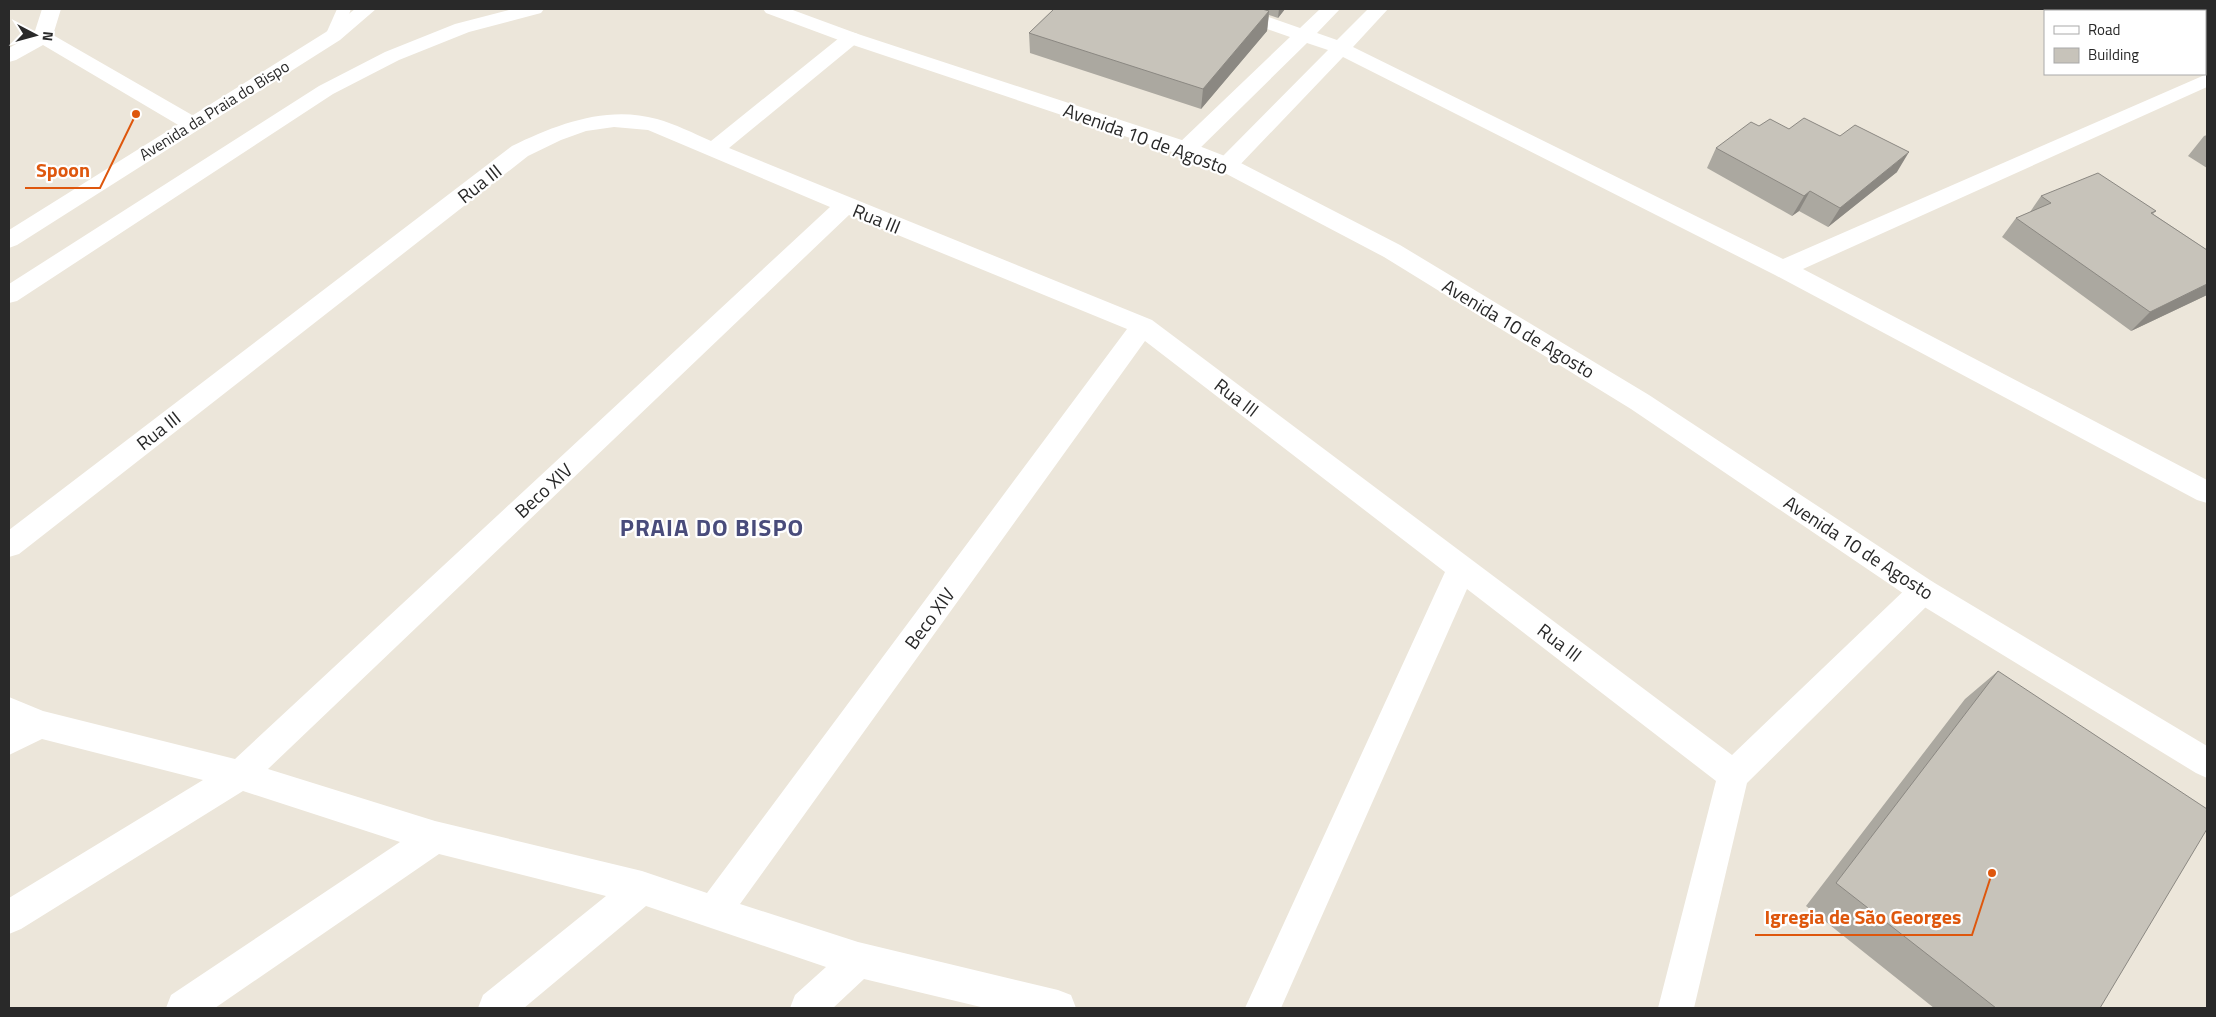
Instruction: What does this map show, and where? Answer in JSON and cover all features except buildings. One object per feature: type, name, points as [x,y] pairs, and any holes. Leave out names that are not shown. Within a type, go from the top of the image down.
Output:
[{"type":"street","points":[[9,56],[43,37],[52,9]]},
{"type":"street","name":"Avenida da Praia do Bispo","points":[[9,240],[333,36],[366,9]]},
{"type":"street","points":[[472,9],[498,11],[522,9]]},
{"type":"street","points":[[9,295],[326,90],[392,56],[462,28],[534,9]]},
{"type":"street","name":"Avenida 10 de Agosto","points":[[773,9],[851,38],[1186,149],[1227,165],[1392,251],[1615,387],[1924,591],[2207,763]]},
{"type":"street","points":[[1228,9],[1340,48],[1783,269],[2207,492]]},
{"type":"street","points":[[1186,149],[1330,9]]},
{"type":"street","points":[[1227,165],[1380,9]]},
{"type":"street","points":[[43,37],[192,124]]},
{"type":"street","points":[[714,149],[851,38]]},
{"type":"street","points":[[1783,269],[2207,80]]},
{"type":"street","name":"Rua III","points":[[9,546],[520,151],[555,134],[585,123],[628,120],[652,124],[1144,326],[1734,775]]},
{"type":"street","name":"Beco XIV","points":[[9,917],[240,774],[846,205]]},
{"type":"street","name":"Beco XIV","points":[[714,911],[1144,326]]},
{"type":"street","points":[[1263,1008],[1462,568]]},
{"type":"street","points":[[1676,1008],[1734,775],[1924,591]]},
{"type":"street","points":[[9,711],[40,724],[240,774],[435,837],[642,888],[858,960],[1058,1008]]},
{"type":"street","points":[[9,741],[40,724]]},
{"type":"street","points":[[184,1008],[435,837]]},
{"type":"street","points":[[496,1008],[642,888]]},
{"type":"street","points":[[808,1008],[858,960]]},
{"type":"lane","points":[[333,36],[344,9]]},
{"type":"place","name":"Spoon","points":[[136,114]]},
{"type":"place","name":"Igregia de São Georges","points":[[1992,873]]},
{"type":"district","name":"PRAIA DO BISPO","points":[[712,527]]}]
